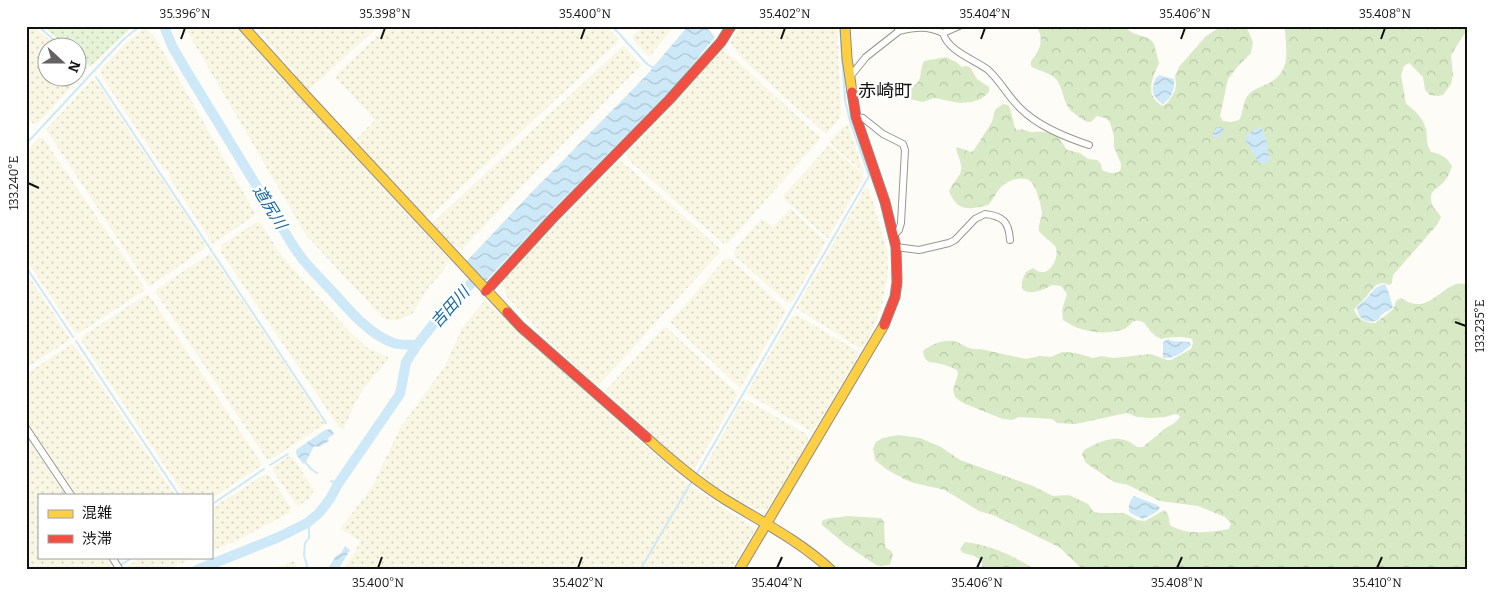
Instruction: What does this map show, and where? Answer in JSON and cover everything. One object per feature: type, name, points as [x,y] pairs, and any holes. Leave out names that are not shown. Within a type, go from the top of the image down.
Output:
[{"type":"street","points":[[243,26],[521,327],[684,471],[725,499],[804,546],[831,570]]},
{"type":"street","points":[[486,290],[551,220],[669,100],[721,42],[731,26]]},
{"type":"street","points":[[740,570],[881,331],[895,297],[897,282],[894,235],[885,202],[856,117],[849,78],[846,26]]},
{"type":"street","points":[[943,33],[959,26]]},
{"type":"street","points":[[849,78],[866,57],[898,29],[933,28],[943,33],[944,38],[953,48],[988,70],[1026,114],[1059,134],[1089,145]]},
{"type":"street","points":[[856,117],[863,118],[883,134],[903,144],[906,150],[901,223],[899,230],[894,235]]},
{"type":"street","points":[[896,247],[919,250],[949,243],[955,240],[976,219],[985,214],[996,216],[1006,222],[1009,228],[1010,240]]},
{"type":"street","points":[[26,428],[70,494]]},
{"type":"street","points":[[113,558],[120,570]]},
{"type":"shaded area","points":[[26,26],[33,26],[47,38],[38,38],[38,88],[70,88],[38,123],[34,124],[26,117]]},
{"type":"shaded area","points":[[184,26],[238,26],[450,261],[428,288],[412,314],[398,320],[383,318],[306,235]]},
{"type":"shaded area","points":[[254,26],[379,26],[307,90],[295,77],[295,73]]},
{"type":"shaded area","points":[[388,26],[606,26],[618,39],[617,43],[430,216],[426,217],[354,141],[374,119],[336,78],[337,74]]},
{"type":"shaded area","points":[[644,26],[674,26],[650,56],[633,40],[633,36]]},
{"type":"shaded area","points":[[740,26],[837,26],[841,113],[840,118],[826,134],[744,60],[732,46],[730,43]]},
{"type":"shaded area","points":[[145,28],[155,37],[255,213],[255,215],[214,243],[212,243],[170,178],[169,171],[164,170],[102,77],[101,69],[124,45]]},
{"type":"shaded area","points":[[623,46],[641,65],[462,249],[450,243],[432,223]]},
{"type":"shaded area","points":[[721,49],[737,61],[821,138],[727,244],[723,243],[631,162],[626,154],[688,88]]},
{"type":"shaded area","points":[[95,80],[206,246],[150,286],[47,131],[84,88],[88,88],[88,84]]},
{"type":"shaded area","points":[[845,125],[848,126],[864,173],[830,143]]},
{"type":"shaded area","points":[[39,138],[43,138],[145,288],[144,291],[79,333],[75,332],[26,260],[26,151]]},
{"type":"shaded area","points":[[829,145],[863,174],[863,179],[827,238],[784,199],[784,195]]},
{"type":"shaded area","points":[[619,160],[719,248],[720,252],[599,385],[595,384],[551,343],[506,296],[502,281],[553,225]]},
{"type":"shaded area","points":[[865,188],[869,189],[887,250],[888,272],[883,301],[874,327],[863,347],[858,347],[796,308]]},
{"type":"shaded area","points":[[790,209],[826,242],[792,302],[787,303],[734,255],[735,249],[761,219],[773,227]]},
{"type":"shaded area","points":[[257,222],[261,223],[277,249],[293,269],[354,336],[369,349],[388,357],[388,360],[365,387],[356,401],[343,430],[339,427],[221,252],[221,245]]},
{"type":"shaded area","points":[[211,254],[324,423],[270,460],[266,458],[156,293],[157,289]]},
{"type":"shaded area","points":[[725,259],[731,259],[786,312],[740,388],[670,322]]},
{"type":"shaded area","points":[[26,272],[69,337],[68,341],[26,368]]},
{"type":"shaded area","points":[[147,294],[150,296],[260,461],[261,466],[212,498],[212,494],[183,494],[81,340],[83,336]]},
{"type":"shaded area","points":[[485,300],[684,481],[755,529],[731,570],[344,570],[361,541],[340,529],[372,487],[400,428],[445,366],[462,328]]},
{"type":"shaded area","points":[[796,315],[856,350],[859,354],[813,432],[747,392],[792,316]]},
{"type":"shaded area","points":[[667,328],[736,392],[737,396],[694,470],[679,460],[605,391],[662,329]]},
{"type":"shaded area","points":[[72,344],[74,345],[174,494],[74,494],[26,422],[26,374]]},
{"type":"shaded area","points":[[747,400],[806,434],[808,439],[808,442],[766,511],[749,506],[716,487],[700,475],[742,401]]},
{"type":"shaded area","points":[[26,436],[65,494],[38,494],[38,558],[110,558],[113,564],[107,570],[30,570],[26,564]]},
{"type":"shaded area","points":[[289,456],[293,458],[314,490],[310,497],[298,507],[273,471],[273,467]]},
{"type":"shaded area","points":[[265,474],[270,476],[291,508],[289,513],[240,539],[212,551],[212,508]]},
{"type":"shaded area","points":[[140,558],[194,558],[166,570],[127,570],[128,566]]},
{"type":"shaded area","points":[[294,561],[297,570],[269,570]]},
{"type":"green space","points":[[43,26],[133,26],[90,67],[88,65],[88,38],[57,38]]},
{"type":"green space","points":[[1036,26],[1122,26],[1133,33],[1150,39],[1154,44],[1159,63],[1152,80],[1151,92],[1157,102],[1163,106],[1175,91],[1175,76],[1179,67],[1206,36],[1222,26],[1246,26],[1253,42],[1251,53],[1228,79],[1220,116],[1223,121],[1231,122],[1239,120],[1245,100],[1249,94],[1277,78],[1282,72],[1286,58],[1285,26],[1468,26],[1451,55],[1453,75],[1451,84],[1443,95],[1430,95],[1425,90],[1423,77],[1409,63],[1404,66],[1401,75],[1406,104],[1423,121],[1431,152],[1443,156],[1452,166],[1445,180],[1433,192],[1431,197],[1433,206],[1441,217],[1437,225],[1393,275],[1392,283],[1389,285],[1385,283],[1378,284],[1354,310],[1363,320],[1376,323],[1392,310],[1396,301],[1401,298],[1410,303],[1424,303],[1456,284],[1468,284],[1468,570],[1086,570],[1059,547],[993,515],[979,511],[945,490],[904,479],[875,460],[873,448],[876,442],[883,438],[898,435],[920,438],[941,447],[960,460],[1033,486],[1053,496],[1069,495],[1088,504],[1093,511],[1098,513],[1124,513],[1137,520],[1145,521],[1164,510],[1168,514],[1170,525],[1184,531],[1199,532],[1229,529],[1231,523],[1225,517],[1198,506],[1160,501],[1128,485],[1114,482],[1086,463],[1082,455],[1084,450],[1097,443],[1111,439],[1124,440],[1131,442],[1137,447],[1143,447],[1177,421],[1180,417],[1179,415],[1150,418],[1137,417],[1127,413],[1075,424],[1057,423],[1052,419],[1019,417],[1012,420],[1003,419],[963,403],[955,397],[953,390],[958,374],[957,370],[943,364],[929,362],[925,359],[923,351],[939,342],[948,341],[957,342],[970,348],[1026,359],[1040,356],[1051,357],[1062,352],[1076,353],[1093,358],[1151,354],[1171,360],[1191,349],[1193,343],[1192,339],[1184,337],[1161,339],[1152,333],[1146,325],[1137,320],[1124,329],[1117,331],[1092,332],[1084,330],[1063,320],[1062,310],[1067,294],[1061,286],[1052,285],[1033,292],[1024,290],[1022,280],[1026,272],[1033,268],[1040,272],[1045,272],[1051,268],[1057,252],[1055,246],[1039,231],[1042,215],[1041,209],[1035,187],[1028,180],[1017,179],[1005,184],[988,205],[981,207],[964,208],[952,198],[949,191],[961,170],[957,147],[971,152],[974,150],[992,122],[995,110],[1003,104],[1008,105],[1010,108],[1017,130],[1049,133],[1057,137],[1067,150],[1080,153],[1088,159],[1097,160],[1101,164],[1102,170],[1106,172],[1117,173],[1121,168],[1114,147],[1114,137],[1110,122],[1105,118],[1097,116],[1091,122],[1087,122],[1071,111],[1055,78],[1031,66],[1031,61],[1037,53],[1041,40]]},
{"type":"green space","points":[[946,57],[962,67],[970,67],[977,79],[989,87],[989,92],[981,99],[972,102],[960,103],[934,98],[923,102],[909,99],[905,95],[919,81],[924,61]]},
{"type":"green space","points":[[846,516],[881,518],[884,522],[885,547],[893,554],[890,565],[876,565],[846,545],[822,525],[822,521],[825,519]]},
{"type":"green space","points":[[965,542],[1002,552],[1036,570],[983,570],[981,560],[963,553],[960,549]]},
{"type":"water","points":[[688,26],[705,26],[715,37],[663,98],[548,214],[483,284],[464,264],[639,83]]},
{"type":"water","points":[[1159,75],[1174,79],[1172,93],[1163,104],[1157,100],[1153,92],[1155,79]]},
{"type":"water","points":[[1259,126],[1265,137],[1269,152],[1269,161],[1264,164],[1259,163],[1244,138]]},
{"type":"water","points":[[1217,127],[1224,129],[1220,137],[1214,138],[1212,134]]},
{"type":"water","points":[[1385,284],[1393,307],[1377,320],[1370,322],[1363,320],[1357,311],[1357,307],[1376,287]]},
{"type":"water","points":[[1168,339],[1189,342],[1191,345],[1175,356],[1163,358],[1163,342]]},
{"type":"water","points":[[331,429],[334,434],[328,438],[329,441],[319,447],[314,446],[306,462],[307,464],[303,464],[296,454],[296,450],[325,430]]},
{"type":"water","points":[[1134,496],[1157,505],[1160,508],[1159,510],[1143,519],[1130,513],[1129,504]]},
{"type":"water","points":[[345,546],[350,550],[338,570],[327,570],[336,556],[341,553]]},
{"type":"waterway","points":[[38,26],[52,38]]},
{"type":"waterway","points":[[26,144],[124,39],[140,26]]},
{"type":"waterway","name":"道尻川","points":[[164,26],[172,46],[186,70],[303,260],[350,311],[382,338],[394,343],[417,345]]},
{"type":"waterway","points":[[612,26],[652,67]]},
{"type":"waterway","points":[[696,475],[869,176],[850,121],[845,100],[840,26]]},
{"type":"waterway","points":[[869,51],[893,32]]},
{"type":"waterway","points":[[852,69],[862,57]]},
{"type":"waterway","points":[[96,77],[326,423]]},
{"type":"waterway","points":[[26,267],[73,337]]},
{"type":"waterway","name":"吉田川","points":[[197,570],[279,537],[307,523],[319,513],[400,394],[406,362],[417,345],[435,322],[481,273]]},
{"type":"waterway","points":[[76,341],[178,494]]},
{"type":"waterway","points":[[270,465],[288,454]]},
{"type":"waterway","points":[[306,463],[317,473]]},
{"type":"waterway","points":[[212,504],[264,469]]},
{"type":"waterway","name":"吉田川","points":[[331,481],[338,484]]},
{"type":"waterway","points":[[640,570],[692,481]]},
{"type":"waterway","points":[[308,570],[304,555],[305,543],[309,538],[309,522]]},
{"type":"waterway","points":[[121,565],[132,558]]},
{"type":"traffic: slow","points":[[243,26],[507,312]]},
{"type":"traffic: slow","points":[[845,26],[852,92]]},
{"type":"traffic: slow","points":[[739,570],[884,325]]},
{"type":"traffic: slow","points":[[647,438],[705,486],[794,541],[831,570]]},
{"type":"traffic: jam","points":[[486,291],[551,220],[669,100],[721,42],[731,26]]},
{"type":"traffic: jam","points":[[852,92],[856,117],[885,202],[896,247],[897,282],[895,297],[884,325]]},
{"type":"traffic: jam","points":[[507,312],[521,327],[647,438]]},
{"type":"district","name":"赤崎町","points":[[885,91]]}]
